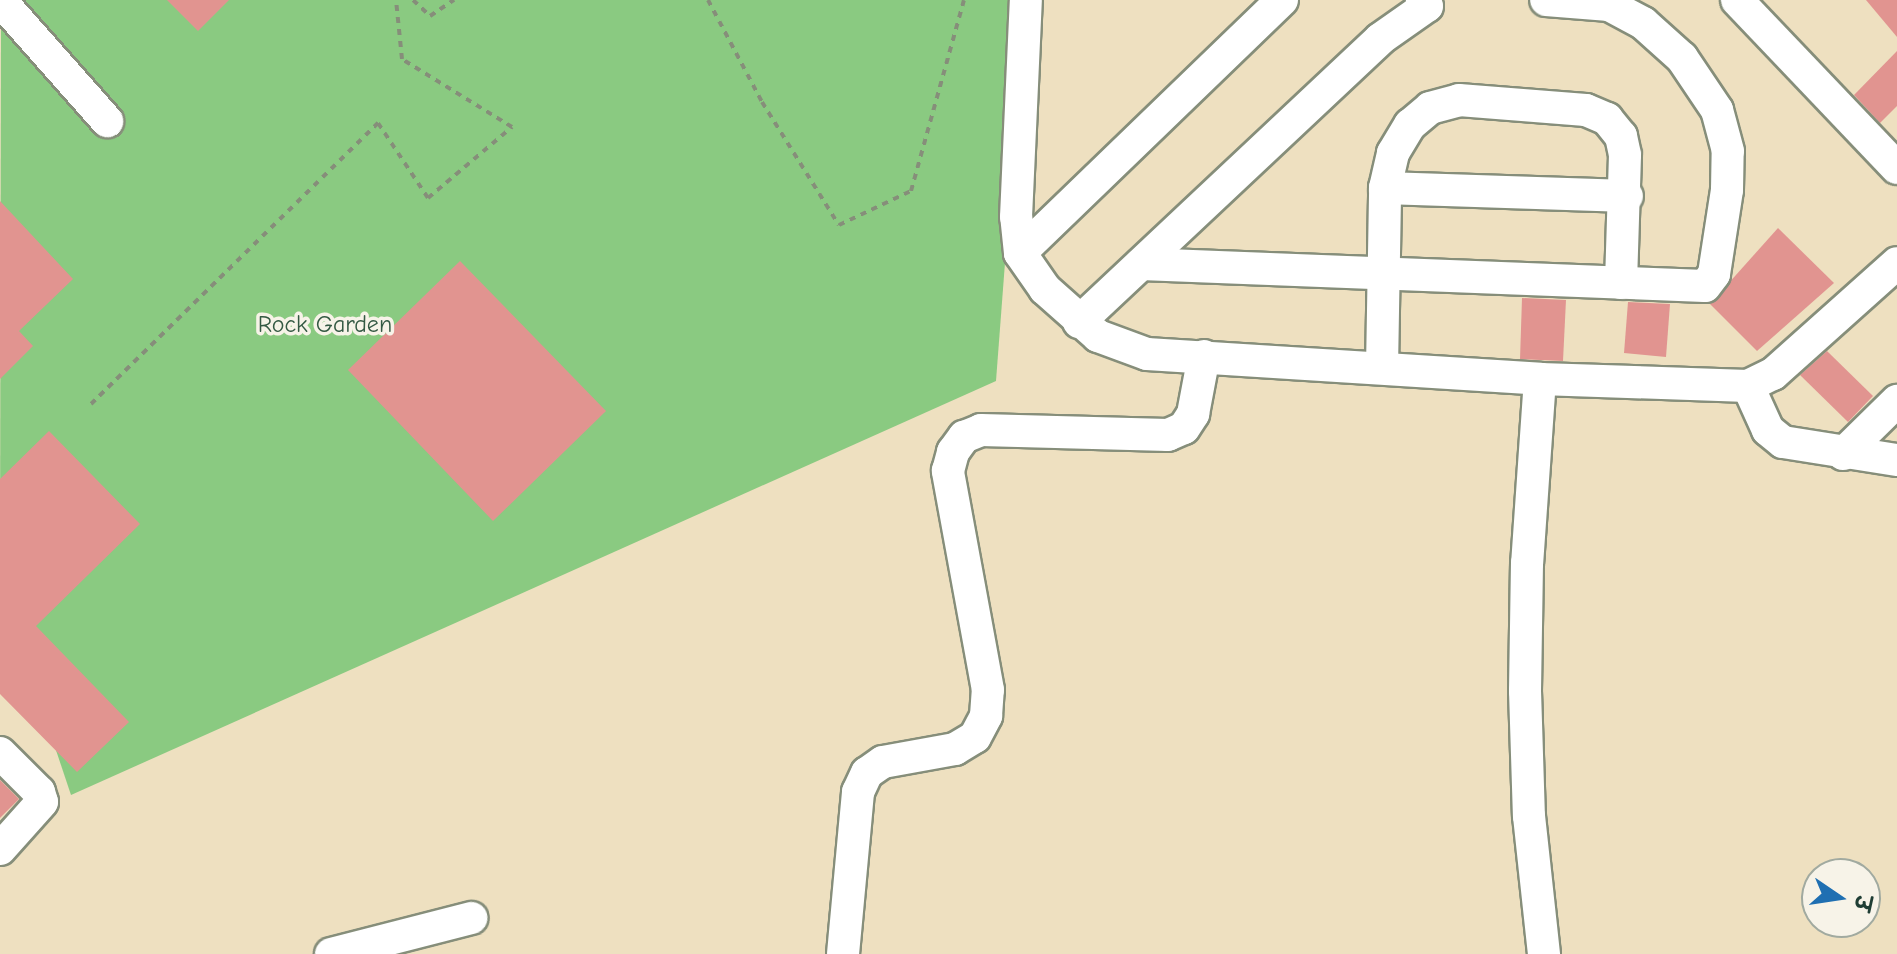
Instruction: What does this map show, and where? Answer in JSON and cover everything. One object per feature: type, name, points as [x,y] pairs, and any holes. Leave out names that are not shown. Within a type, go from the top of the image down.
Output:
[{"type":"street","points":[[0,0],[107,121]]},
{"type":"street","points":[[1026,0],[1016,217],[1020,253],[1045,289],[1079,322],[1098,336],[1147,354],[1540,379],[1748,386],[1773,374],[1897,263]]},
{"type":"street","points":[[1020,253],[1282,0]]},
{"type":"street","points":[[1141,264],[1692,288],[1711,281],[1727,190],[1724,127],[1682,58],[1643,23],[1609,5],[1546,0]]},
{"type":"street","points":[[1737,0],[1897,168]]},
{"type":"street","points":[[1079,322],[1380,39],[1429,2]]},
{"type":"street","points":[[1382,368],[1385,188],[1393,153],[1410,125],[1430,108],[1459,100],[1586,110],[1607,119],[1621,136],[1627,196],[1621,283]]},
{"type":"street","points":[[1385,188],[1627,196]]},
{"type":"street","points":[[843,954],[858,792],[867,773],[883,762],[955,749],[975,737],[986,716],[988,690],[948,471],[953,452],[964,437],[981,430],[1168,435],[1184,428],[1193,414],[1204,356]]},
{"type":"street","points":[[1540,379],[1527,563],[1525,691],[1529,816],[1544,954]]},
{"type":"street","points":[[1748,386],[1774,437],[1843,454],[1897,460]]},
{"type":"street","points":[[1843,454],[1897,401]]},
{"type":"street","points":[[0,753],[39,792],[42,802],[0,849]]},
{"type":"street","points":[[331,954],[363,950],[471,918]]},
{"type":"path","points":[[91,404],[378,123],[428,198],[512,127],[402,59],[396,0]]},
{"type":"path","points":[[413,0],[430,16],[454,0]]},
{"type":"path","points":[[708,0],[762,102],[839,225],[911,191],[964,0]]},
{"type":"green space","name":"Rock Garden","points":[[1,0],[1025,0],[996,381],[71,795],[0,583]]},
{"type":"building","points":[[167,0],[229,0],[198,31]]},
{"type":"building","points":[[1866,0],[1897,0],[1897,37]]},
{"type":"building","points":[[1897,51],[1897,106],[1880,123],[1854,95]]},
{"type":"building","points":[[0,201],[73,279],[19,331],[33,346],[0,379]]},
{"type":"building","points":[[1778,228],[1834,283],[1757,351],[1710,304]]},
{"type":"building","points":[[460,261],[606,411],[493,521],[348,370]]},
{"type":"building","points":[[1522,298],[1566,300],[1563,361],[1520,359]]},
{"type":"building","points":[[1628,302],[1670,304],[1666,357],[1624,353]]},
{"type":"building","points":[[1827,351],[1873,396],[1848,422],[1800,375]]},
{"type":"building","points":[[49,431],[140,524],[36,626],[129,722],[77,772],[0,694],[0,479]]},
{"type":"building","points":[[0,780],[19,799],[0,818]]}]
